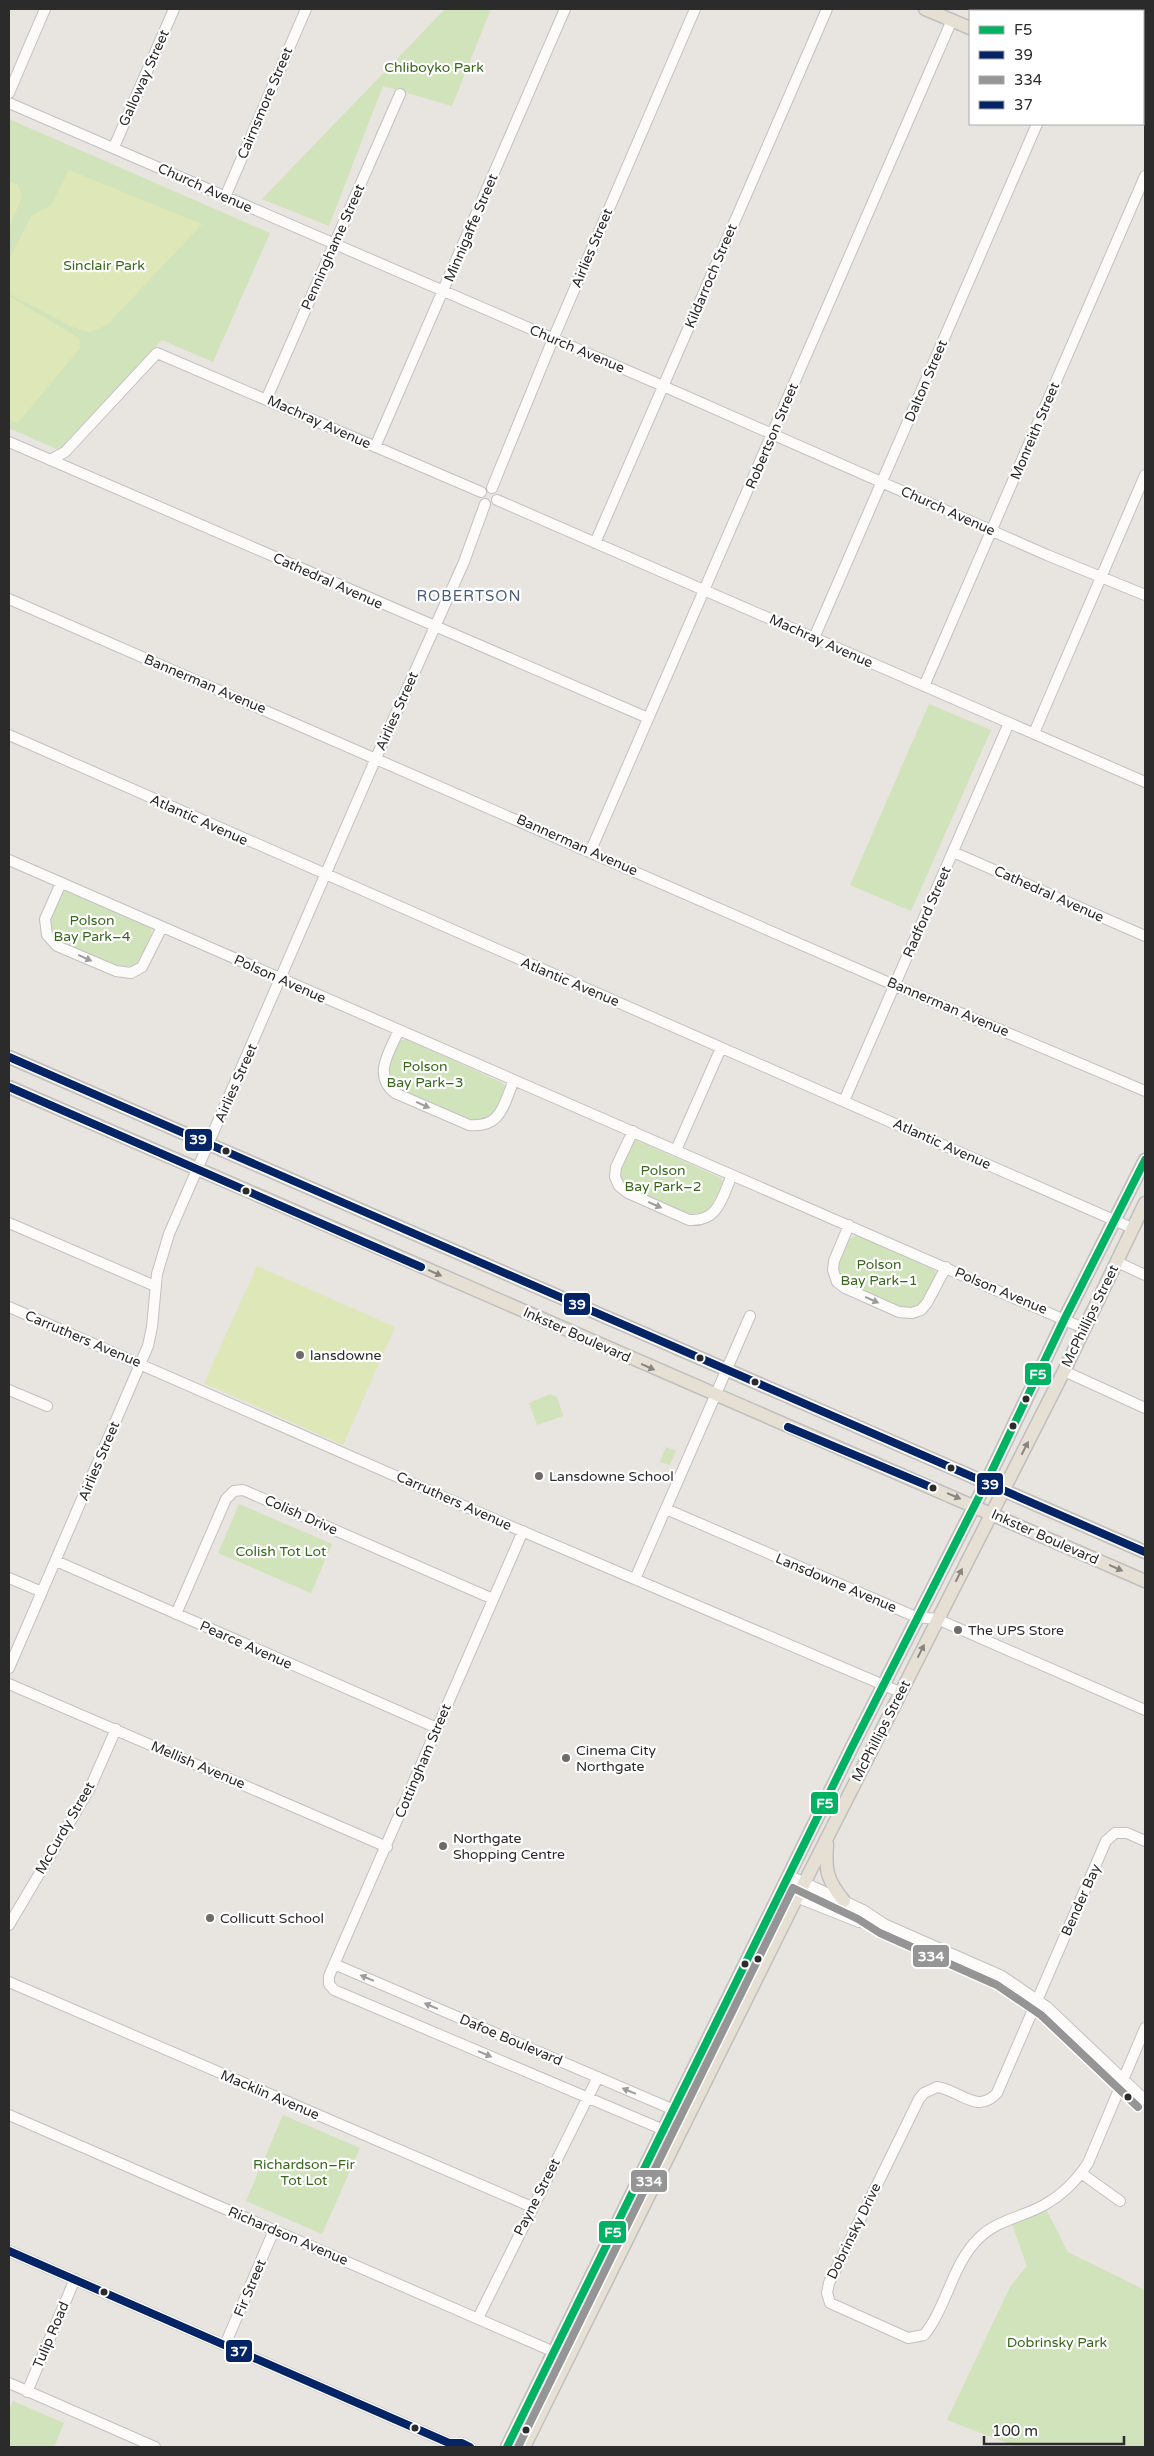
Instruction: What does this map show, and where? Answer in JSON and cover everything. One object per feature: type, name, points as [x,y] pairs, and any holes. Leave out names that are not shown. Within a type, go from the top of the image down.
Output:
[{"type":"main road","points":[[925,9],[969,28]]},
{"type":"main road","name":"Inkster Boulevard","points":[[9,1057],[1145,1552]]},
{"type":"main road","name":"Inkster Boulevard","points":[[9,1087],[715,1396],[975,1505],[1145,1581]]},
{"type":"main road","name":"McPhillips Street","points":[[507,2447],[883,1684],[986,1483],[1065,1318],[1145,1160]]},
{"type":"main road","name":"McPhillips Street","points":[[524,2447],[804,1883],[1064,1371],[1083,1328],[1145,1203]]},
{"type":"main road","points":[[828,1836],[826,1862],[828,1877],[844,1901]]},
{"type":"street","points":[[9,93],[45,9]]},
{"type":"street","name":"Galloway Street","points":[[114,148],[174,9]]},
{"type":"street","name":"Cairnsmore Street","points":[[225,197],[306,9]]},
{"type":"street","name":"Minnigaffe Street","points":[[375,447],[565,9]]},
{"type":"street","name":"Airlies Street","points":[[492,488],[553,339],[696,9]]},
{"type":"street","name":"Kildarroch Street","points":[[595,543],[827,9]]},
{"type":"street","name":"Robertson Street","points":[[591,850],[952,20]]},
{"type":"street","name":"Penninghame Street","points":[[266,400],[400,94]]},
{"type":"street","name":"Church Avenue","points":[[9,103],[333,245],[1145,595]]},
{"type":"street","name":"Dalton Street","points":[[814,638],[1037,125]]},
{"type":"street","name":"Monreith Street","points":[[924,686],[1145,176]]},
{"type":"street","name":"Machray Avenue","points":[[50,460],[65,452],[157,353],[480,492]]},
{"type":"street","name":"Cathedral Avenue","points":[[9,442],[435,628],[648,718]]},
{"type":"street","points":[[1034,733],[1145,475]]},
{"type":"street","points":[[485,488],[492,488],[497,493],[497,500],[492,504],[485,504],[480,498],[480,492],[485,488]]},
{"type":"street","name":"Machray Avenue","points":[[497,500],[1145,780]]},
{"type":"street","name":"Airlies Street","points":[[9,1668],[141,1365],[152,1327],[155,1286],[167,1241],[376,758],[464,562],[485,504]]},
{"type":"street","name":"Bannerman Avenue","points":[[9,598],[591,850],[894,985],[1145,1092]]},
{"type":"street","name":"Radford Street","points":[[844,1101],[1010,723]]},
{"type":"street","name":"Atlantic Avenue","points":[[9,735],[325,876],[1132,1228]]},
{"type":"street","name":"Cathedral Avenue","points":[[953,852],[1145,936]]},
{"type":"street","name":"Polson Avenue","points":[[9,860],[850,1224],[946,1268],[1065,1318],[1083,1328]]},
{"type":"street","points":[[61,883],[45,919],[47,935],[57,946],[116,971],[131,973],[142,967],[162,927]]},
{"type":"street","points":[[399,1030],[382,1069],[386,1086],[394,1093],[469,1125],[482,1126],[497,1118],[514,1080]]},
{"type":"street","points":[[676,1150],[721,1048]]},
{"type":"street","points":[[632,1131],[616,1167],[615,1177],[619,1186],[628,1193],[689,1220],[700,1220],[716,1211],[732,1174]]},
{"type":"street","points":[[9,1223],[155,1286]]},
{"type":"street","name":"Polson Avenue","points":[[850,1224],[834,1262],[833,1270],[836,1282],[845,1288],[899,1312],[912,1313],[921,1310],[928,1303],[946,1268]]},
{"type":"street","points":[[1116,1262],[1145,1275]]},
{"type":"street","name":"Carruthers Avenue","points":[[9,1307],[523,1531],[900,1692]]},
{"type":"street","points":[[635,1579],[750,1316]]},
{"type":"street","points":[[1064,1371],[1145,1408]]},
{"type":"street","points":[[9,1390],[47,1406]]},
{"type":"street","name":"Colish Drive","points":[[176,1614],[226,1499],[234,1491],[243,1490],[493,1599]]},
{"type":"street","name":"Lansdowne Avenue","points":[[666,1509],[916,1618],[937,1619],[1145,1710]]},
{"type":"street","name":"Cottingham Street","points":[[334,1990],[329,1984],[329,1976],[387,1847],[523,1531]]},
{"type":"street","name":"Pearce Avenue","points":[[56,1561],[437,1728]]},
{"type":"street","points":[[9,1578],[42,1592]]},
{"type":"street","name":"Mellish Avenue","points":[[9,1684],[387,1847]]},
{"type":"street","name":"McCurdy Street","points":[[9,1925],[90,1788],[116,1729]]},
{"type":"street","name":"Bender Bay","points":[[1037,2000],[1106,1841],[1115,1832],[1127,1833],[1145,1841]]},
{"type":"street","points":[[788,1876],[864,1910],[884,1924],[1002,1976],[1047,2007],[1145,2100]]},
{"type":"street","points":[[781,1890],[859,1922],[884,1924]]},
{"type":"street","name":"Dafoe Boulevard","points":[[334,1964],[688,2116]]},
{"type":"street","name":"Macklin Avenue","points":[[9,1982],[532,2207]]},
{"type":"street","name":"Dafoe Boulevard","points":[[334,1990],[678,2136]]},
{"type":"street","name":"Dobrinsky Drive","points":[[1037,2000],[997,2093],[991,2100],[978,2103],[937,2087],[924,2093],[919,2099],[828,2283],[827,2294],[830,2303],[908,2338],[924,2336],[967,2252],[979,2238],[997,2225],[1044,2205],[1058,2196],[1081,2173],[1088,2163],[1122,2080]]},
{"type":"street","points":[[1122,2080],[1145,2028]]},
{"type":"street","name":"Payne Street","points":[[478,2318],[598,2078]]},
{"type":"street","name":"Richardson Avenue","points":[[9,2115],[568,2358]]},
{"type":"street","points":[[1081,2173],[1120,2201]]},
{"type":"street","name":"Fir Street","points":[[225,2345],[274,2230]]},
{"type":"street","points":[[9,2251],[451,2445],[462,2443],[470,2447]]},
{"type":"street","name":"Tulip Road","points":[[27,2392],[75,2279]]},
{"type":"street","points":[[9,2383],[154,2447]]},
{"type":"green space","name":"Chliboyko Park","points":[[445,9],[491,9],[452,106],[383,86],[329,226],[262,199]]},
{"type":"green space","name":"Sinclair Park","points":[[9,119],[270,233],[213,362],[162,340],[59,450],[9,428]]},
{"type":"green space","points":[[69,170],[202,224],[106,326],[90,332],[72,327],[9,294],[9,259],[31,216],[51,205]]},
{"type":"green space","points":[[9,181],[18,185],[22,197],[9,228]]},
{"type":"green space","points":[[9,296],[79,338],[80,348],[17,424],[9,420]]},
{"type":"green space","points":[[929,704],[991,730],[911,911],[850,885]]},
{"type":"green space","name":"Polson Bay Park–4","points":[[65,891],[150,928],[152,933],[144,952],[136,964],[126,966],[104,961],[78,951],[53,936],[50,926],[51,916],[58,899]]},
{"type":"green space","name":"Polson Bay Park–3","points":[[406,1039],[503,1083],[506,1089],[491,1118],[476,1123],[394,1087],[389,1074],[389,1064],[399,1041]]},
{"type":"green space","name":"Polson Bay Park–2","points":[[636,1140],[721,1178],[723,1183],[708,1212],[693,1217],[644,1197],[627,1187],[621,1179],[620,1171],[629,1148]]},
{"type":"green space","name":"Polson Bay Park–1","points":[[857,1235],[934,1270],[936,1275],[925,1299],[916,1308],[900,1308],[845,1283],[841,1278],[839,1267],[841,1257],[848,1240]]},
{"type":"green space","name":"lansdowne","points":[[257,1266],[395,1327],[343,1445],[204,1383]]},
{"type":"green space","points":[[550,1394],[557,1397],[563,1416],[537,1425],[529,1403]]},
{"type":"green space","points":[[666,1447],[676,1451],[670,1465],[660,1462]]},
{"type":"green space","name":"Colish Tot Lot","points":[[239,1504],[332,1544],[311,1593],[218,1553]]},
{"type":"green space","name":"Richardson–Fir Tot Lot","points":[[283,2115],[360,2148],[322,2234],[246,2201]]},
{"type":"green space","name":"Dobrinsky Park","points":[[1044,2205],[1068,2252],[1145,2290],[1145,2447],[1018,2447],[947,2420],[1010,2287],[1027,2266],[1010,2219]]},
{"type":"green space","points":[[13,2401],[64,2423],[54,2447],[9,2447],[9,2411]]},
{"type":"transit line","name":"39","points":[[9,1057],[1145,1552]]},
{"type":"transit line","name":"39","points":[[9,1087],[421,1267]]},
{"type":"transit line","name":"F5","points":[[507,2447],[852,1747],[986,1483],[1065,1318],[1145,1160]]},
{"type":"transit line","name":"39","points":[[788,1427],[933,1488]]},
{"type":"transit line","name":"334","points":[[518,2447],[793,1888],[858,1919],[880,1933],[997,1985],[1041,2015],[1138,2107]]},
{"type":"transit line","name":"37","points":[[9,2251],[449,2443],[462,2443],[470,2447]]},
{"type":"place","name":"lansdowne","points":[[300,1355]]},
{"type":"place","name":"Lansdowne School","points":[[539,1476]]},
{"type":"place","name":"The UPS Store","points":[[958,1630]]},
{"type":"place","name":"Cinema City Northgate","points":[[566,1758]]},
{"type":"place","name":"Northgate Shopping Centre","points":[[443,1846]]},
{"type":"place","name":"Collicutt School","points":[[210,1918]]},
{"type":"district","name":"ROBERTSON","points":[[469,596]]}]
